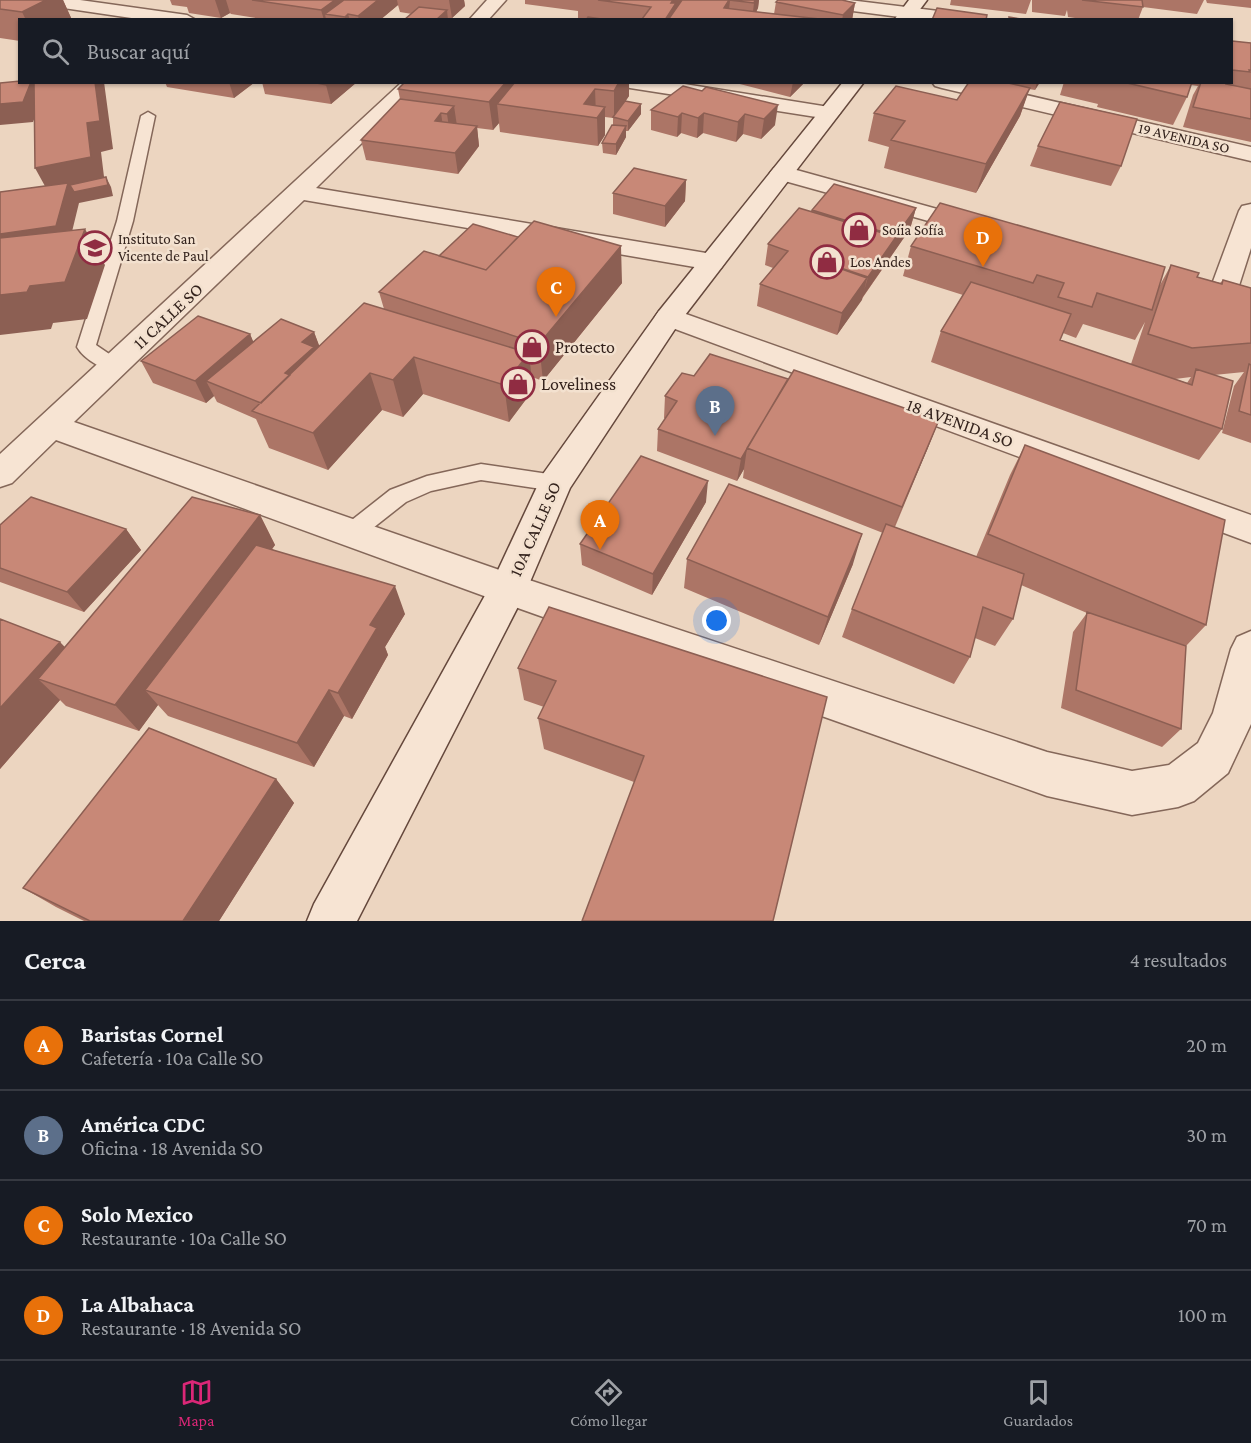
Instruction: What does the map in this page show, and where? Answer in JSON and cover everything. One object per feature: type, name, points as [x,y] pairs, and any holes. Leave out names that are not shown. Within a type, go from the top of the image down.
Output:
[{"type":"street","points":[[43,0],[91,3],[176,18]]},
{"type":"street","points":[[480,18],[497,0]]},
{"type":"street","points":[[806,0],[957,18]]},
{"type":"street","name":"11 CALLE SO","points":[[0,474],[412,84]]},
{"type":"street","points":[[643,84],[829,113]]},
{"type":"street","name":"10A CALLE SO","points":[[331,921],[508,589],[555,483],[669,317],[852,84]]},
{"type":"street","name":"19 AVENIDA SO","points":[[951,84],[1251,154]]},
{"type":"street","points":[[782,173],[996,233]]},
{"type":"street","points":[[298,192],[712,262]]},
{"type":"street","points":[[1221,295],[1251,211]]},
{"type":"street","name":"18 AVENIDA SO","points":[[669,317],[1251,529]]},
{"type":"street","points":[[51,426],[508,589],[1047,774],[1132,793],[1178,785],[1213,758],[1233,717],[1251,649]]},
{"type":"lane","points":[[114,366],[86,347],[125,221],[148,116]]},
{"type":"lane","points":[[351,533],[398,496],[427,484],[481,472],[555,483]]},
{"type":"building","points":[[0,0],[46,0],[22,12],[0,9]]},
{"type":"building","points":[[252,0],[335,0],[321,10]]},
{"type":"building","points":[[344,0],[378,0],[358,16],[325,14]]},
{"type":"building","points":[[598,0],[673,0],[671,3],[676,3],[666,18],[643,18],[651,7]]},
{"type":"building","points":[[682,0],[729,0],[724,8],[810,18],[669,18]]},
{"type":"building","points":[[729,0],[755,0],[754,3]]},
{"type":"building","points":[[778,0],[842,0],[855,3],[843,15],[776,2]]},
{"type":"building","points":[[1082,0],[1142,0],[1143,7]]},
{"type":"building","points":[[419,7],[447,10],[438,18],[406,18]]},
{"type":"building","points":[[937,8],[987,15],[986,18],[933,18]]},
{"type":"building","points":[[1233,41],[1251,43],[1250,72],[1233,70]]},
{"type":"building","points":[[18,81],[18,84],[30,84],[23,102],[0,104],[0,83]]},
{"type":"building","points":[[34,84],[95,84],[100,121],[87,123],[91,157],[35,168]]},
{"type":"building","points":[[403,84],[504,84],[489,102],[398,89]]},
{"type":"building","points":[[513,84],[618,84],[614,91],[595,89],[584,104],[605,107],[597,118],[497,104]]},
{"type":"building","points":[[968,84],[1013,84],[1030,88],[986,164],[891,140],[905,121],[874,113],[896,86],[957,100]]},
{"type":"building","points":[[1132,84],[1191,84],[1187,97]]},
{"type":"building","points":[[1200,84],[1226,84],[1251,89],[1251,119],[1193,107]]},
{"type":"building","points":[[683,86],[702,91],[706,87],[778,105],[764,119],[745,114],[738,122],[704,113],[698,118],[682,113],[678,117],[651,110]]},
{"type":"building","points":[[400,99],[454,106],[447,114],[441,113],[435,121],[477,126],[455,153],[361,140]]},
{"type":"building","points":[[625,101],[641,104],[628,121],[613,117]]},
{"type":"building","points":[[1060,102],[1137,119],[1121,166],[1038,146]]},
{"type":"building","points":[[612,125],[626,126],[616,144],[602,143]]},
{"type":"building","points":[[634,168],[686,180],[665,206],[613,193]]},
{"type":"building","points":[[106,177],[108,185],[74,192],[70,185]]},
{"type":"building","points":[[68,183],[56,226],[0,234],[0,192]]},
{"type":"building","points":[[834,184],[916,208],[896,236],[812,210]]},
{"type":"building","points":[[940,203],[1165,267],[1152,310],[1097,293],[1092,307],[1058,297],[1064,283],[1037,275],[1033,283],[911,246]]},
{"type":"building","points":[[799,208],[896,237],[868,277],[816,260],[867,278],[842,313],[760,284],[788,251],[768,244]]},
{"type":"building","points":[[534,221],[621,246],[539,344],[379,292],[424,251],[486,270]]},
{"type":"building","points":[[473,224],[518,237],[486,270],[439,256]]},
{"type":"building","points":[[85,229],[65,282],[30,286],[27,292],[0,295],[0,238]]},
{"type":"building","points":[[1171,265],[1199,273],[1197,277],[1222,284],[1223,280],[1251,288],[1251,343],[1192,348],[1148,334]]},
{"type":"building","points":[[971,282],[1071,314],[1060,340],[1192,385],[1196,369],[1233,381],[1222,429],[941,331]]},
{"type":"building","points":[[364,303],[529,353],[504,385],[414,357],[393,380],[370,373],[313,433],[252,411]]},
{"type":"building","points":[[198,316],[250,334],[195,381],[141,361]]},
{"type":"building","points":[[281,319],[314,332],[302,342],[314,347],[285,373],[290,375],[261,403],[206,381]]},
{"type":"building","points":[[710,354],[788,379],[741,459],[658,429],[677,401],[665,396],[682,373],[694,376]]},
{"type":"building","points":[[1249,364],[1251,365],[1251,415],[1239,411]]},
{"type":"building","points":[[794,370],[939,420],[902,507],[747,448]]},
{"type":"building","points":[[1025,445],[1225,520],[1206,625],[988,534]]},
{"type":"building","points":[[641,456],[708,481],[653,574],[580,544]]},
{"type":"building","points":[[729,484],[862,534],[828,617],[687,559]]},
{"type":"building","points":[[31,497],[126,529],[67,592],[0,568],[0,525]]},
{"type":"building","points":[[192,497],[260,515],[115,705],[38,679]]},
{"type":"building","points":[[886,524],[1024,574],[1013,619],[983,607],[970,657],[852,609]]},
{"type":"building","points":[[256,545],[395,586],[370,625],[377,628],[338,693],[329,690],[297,743],[145,690]]},
{"type":"building","points":[[549,607],[827,697],[773,921],[582,921],[644,756],[538,718],[556,681],[518,668]]},
{"type":"building","points":[[1087,612],[1186,646],[1181,729],[1076,690]]},
{"type":"building","points":[[0,619],[60,642],[0,708]]},
{"type":"building","points":[[149,728],[276,779],[183,921],[90,921],[23,888]]},
{"type":"place","name":"Soíia Sofía","points":[[859,230]]},
{"type":"place","name":"Instituto San Vicente de Paul","points":[[95,248]]},
{"type":"place","name":"Los Andes","points":[[827,262]]},
{"type":"place","name":"La Albahaca","points":[[983,267]]},
{"type":"place","name":"Solo Mexico","points":[[556,317]]},
{"type":"place","name":"Protecto","points":[[532,347]]},
{"type":"place","name":"Loveliness","points":[[518,384]]},
{"type":"place","name":"América CDC","points":[[715,436]]},
{"type":"place","name":"Baristas Cornel","points":[[600,550]]}]
